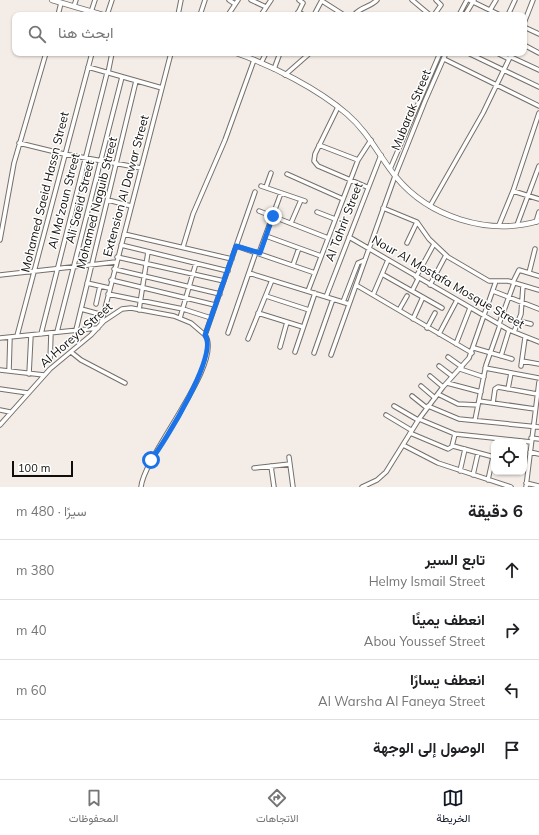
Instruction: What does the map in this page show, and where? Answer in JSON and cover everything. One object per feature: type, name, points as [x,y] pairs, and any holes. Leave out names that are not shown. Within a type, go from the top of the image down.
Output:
[{"type":"street","points":[[52,0],[91,12],[95,0]]},
{"type":"street","points":[[74,6],[76,0]]},
{"type":"street","points":[[108,12],[112,0]]},
{"type":"street","points":[[179,12],[181,0]]},
{"type":"street","points":[[201,12],[206,0]]},
{"type":"street","points":[[229,0],[235,4]]},
{"type":"street","points":[[230,12],[238,0]]},
{"type":"street","points":[[251,0],[266,7]]},
{"type":"street","points":[[263,12],[271,0]]},
{"type":"street","points":[[299,0],[303,2],[299,12]]},
{"type":"street","points":[[371,0],[376,1]]},
{"type":"street","points":[[412,0],[426,12]]},
{"type":"street","points":[[436,0],[441,5],[436,12]]},
{"type":"street","points":[[463,12],[471,0],[494,12]]},
{"type":"street","points":[[490,10],[496,0]]},
{"type":"street","points":[[509,12],[515,0]]},
{"type":"street","points":[[527,16],[534,0]]},
{"type":"street","points":[[316,12],[322,1],[339,12]]},
{"type":"street","points":[[357,12],[362,7],[376,1]]},
{"type":"street","points":[[59,12],[61,3]]},
{"type":"street","points":[[527,29],[539,34]]},
{"type":"street","points":[[527,47],[539,53]]},
{"type":"street","points":[[0,240],[19,143],[45,56]]},
{"type":"street","name":"Mohamed Saeid Hassn Street","points":[[17,336],[36,271],[64,154],[91,56]]},
{"type":"street","name":"Al Ma'zoun Street","points":[[41,334],[111,56]]},
{"type":"street","name":"Extension Al Dawar Street","points":[[101,324],[111,280],[142,168],[170,56]]},
{"type":"street","points":[[246,56],[285,75],[338,107],[372,140],[395,176],[411,193],[430,206],[457,219],[476,223],[499,225],[517,225],[537,222],[539,212]]},
{"type":"street","points":[[261,64],[265,56]]},
{"type":"street","points":[[274,69],[279,56]]},
{"type":"street","points":[[285,75],[307,56]]},
{"type":"street","name":"Mubarak Street","points":[[390,169],[418,99],[439,56]]},
{"type":"street","name":"Mubarak Street","points":[[331,355],[395,176],[424,101],[445,56]]},
{"type":"street","points":[[474,56],[539,87]]},
{"type":"street","points":[[430,206],[483,113],[511,56],[539,70]]},
{"type":"street","points":[[444,59],[539,106]]},
{"type":"street","points":[[183,247],[193,214],[227,134],[254,60]]},
{"type":"street","points":[[88,67],[162,88]]},
{"type":"street","name":"Ali Saeid Street","points":[[57,332],[122,77]]},
{"type":"street","name":"Mohamed Naguib Street","points":[[76,330],[91,265],[118,162],[136,81]]},
{"type":"street","points":[[418,99],[424,101]]},
{"type":"street","points":[[338,107],[319,145],[314,158],[316,164],[367,187]]},
{"type":"street","points":[[499,225],[513,191],[539,113]]},
{"type":"street","points":[[308,291],[358,160],[372,140]]},
{"type":"street","points":[[19,143],[64,154],[100,161],[118,162],[142,168]]},
{"type":"street","points":[[319,145],[358,160]]},
{"type":"street","name":"Al Tahrir Street","points":[[326,297],[367,187],[381,155]]},
{"type":"street","points":[[517,225],[539,166]]},
{"type":"street","points":[[266,188],[271,173]]},
{"type":"street","points":[[287,174],[343,199]]},
{"type":"street","points":[[261,186],[303,201],[291,223]]},
{"type":"street","points":[[513,191],[539,199]]},
{"type":"street","points":[[141,487],[146,470],[200,376],[208,344],[205,335],[255,192]]},
{"type":"street","points":[[228,333],[249,273],[266,236],[281,193]]},
{"type":"street","points":[[108,200],[131,206]]},
{"type":"street","points":[[384,208],[417,222],[434,244],[446,255],[489,281],[504,280],[539,290]]},
{"type":"street","points":[[259,211],[328,238]]},
{"type":"street","points":[[317,212],[335,219]]},
{"type":"street","points":[[407,243],[417,222]]},
{"type":"street","points":[[124,234],[232,259]]},
{"type":"street","points":[[266,236],[322,256]]},
{"type":"street","name":"Nour Al Mostafa Mosque Street","points":[[349,237],[417,278],[509,330],[525,338],[539,342]]},
{"type":"street","points":[[412,291],[434,244]]},
{"type":"street","points":[[121,245],[228,271]]},
{"type":"street","points":[[236,246],[315,274]]},
{"type":"street","points":[[293,265],[299,248]]},
{"type":"street","points":[[529,273],[535,249]]},
{"type":"street","points":[[139,310],[148,252]]},
{"type":"street","points":[[430,285],[446,255]]},
{"type":"street","points":[[117,257],[224,282]]},
{"type":"street","points":[[343,302],[358,263],[365,260]]},
{"type":"street","points":[[373,295],[388,260]]},
{"type":"street","points":[[0,275],[116,262]]},
{"type":"street","points":[[180,318],[196,263]]},
{"type":"street","points":[[114,269],[220,294]]},
{"type":"street","points":[[475,420],[485,368],[513,282],[518,271],[539,274]]},
{"type":"street","points":[[249,273],[349,304]]},
{"type":"street","points":[[382,274],[442,308]]},
{"type":"street","points":[[111,280],[216,305]]},
{"type":"street","points":[[248,339],[272,280]]},
{"type":"street","points":[[362,487],[382,476],[419,419],[446,383],[461,368],[472,353],[496,281]]},
{"type":"street","points":[[87,283],[109,288]]},
{"type":"street","points":[[356,285],[472,353]]},
{"type":"street","points":[[96,304],[100,286]]},
{"type":"street","points":[[514,332],[522,303],[523,286]]},
{"type":"street","points":[[493,291],[539,309]]},
{"type":"street","points":[[295,352],[315,293]]},
{"type":"street","points":[[108,294],[183,309],[211,318]]},
{"type":"street","points":[[266,296],[310,310]]},
{"type":"street","points":[[399,310],[407,296]]},
{"type":"street","points":[[412,319],[423,297]]},
{"type":"street","points":[[314,354],[333,299]]},
{"type":"street","points":[[438,334],[457,300]]},
{"type":"street","name":"Al Horeya Street","points":[[0,425],[44,375],[101,324],[124,308],[180,318],[191,323],[205,335]]},
{"type":"street","points":[[456,344],[470,308]]},
{"type":"street","points":[[81,309],[103,315]]},
{"type":"street","points":[[258,313],[303,328]]},
{"type":"street","points":[[427,328],[435,313]]},
{"type":"street","points":[[518,321],[531,324]]},
{"type":"street","points":[[280,347],[287,322]]},
{"type":"street","points":[[0,338],[98,328]]},
{"type":"street","points":[[501,356],[509,330]]},
{"type":"street","points":[[50,361],[51,333]]},
{"type":"street","points":[[29,374],[31,335]]},
{"type":"street","points":[[9,371],[10,337]]},
{"type":"street","points":[[525,338],[521,364],[539,364]]},
{"type":"street","points":[[474,348],[512,359]]},
{"type":"street","points":[[71,352],[80,360],[125,383]]},
{"type":"street","points":[[448,357],[461,368],[484,377]]},
{"type":"street","points":[[438,366],[452,376]]},
{"type":"street","points":[[485,368],[539,378]]},
{"type":"street","points":[[0,370],[44,375]]},
{"type":"street","points":[[508,388],[511,373]]},
{"type":"street","points":[[430,376],[443,387]]},
{"type":"street","points":[[527,474],[539,382]]},
{"type":"street","points":[[446,383],[481,392]]},
{"type":"street","points":[[421,386],[435,398]]},
{"type":"street","points":[[493,403],[496,388],[508,388],[537,394]]},
{"type":"street","points":[[0,389],[28,393]]},
{"type":"street","points":[[438,394],[458,404],[493,403],[535,409]]},
{"type":"street","points":[[412,396],[428,407],[459,419],[539,427]]},
{"type":"street","points":[[394,406],[419,419],[455,434],[531,440],[539,439]]},
{"type":"street","points":[[0,410],[10,412]]},
{"type":"street","points":[[386,415],[411,432],[448,449],[452,446],[491,456]]},
{"type":"street","points":[[452,446],[455,434]]},
{"type":"street","points":[[403,445],[438,463],[502,486],[511,487]]},
{"type":"street","points":[[460,471],[465,449]]},
{"type":"street","points":[[473,475],[478,452]]},
{"type":"street","points":[[530,452],[539,454]]},
{"type":"street","points":[[289,457],[293,487]]},
{"type":"street","points":[[254,468],[290,464]]},
{"type":"street","points":[[271,466],[274,487]]},
{"type":"street","points":[[488,480],[491,470]]},
{"type":"street","points":[[527,475],[526,485],[539,486]]},
{"type":"route","points":[[151,460],[158,451],[200,376],[208,344],[208,340],[205,335],[236,246],[260,253],[273,216]]}]
